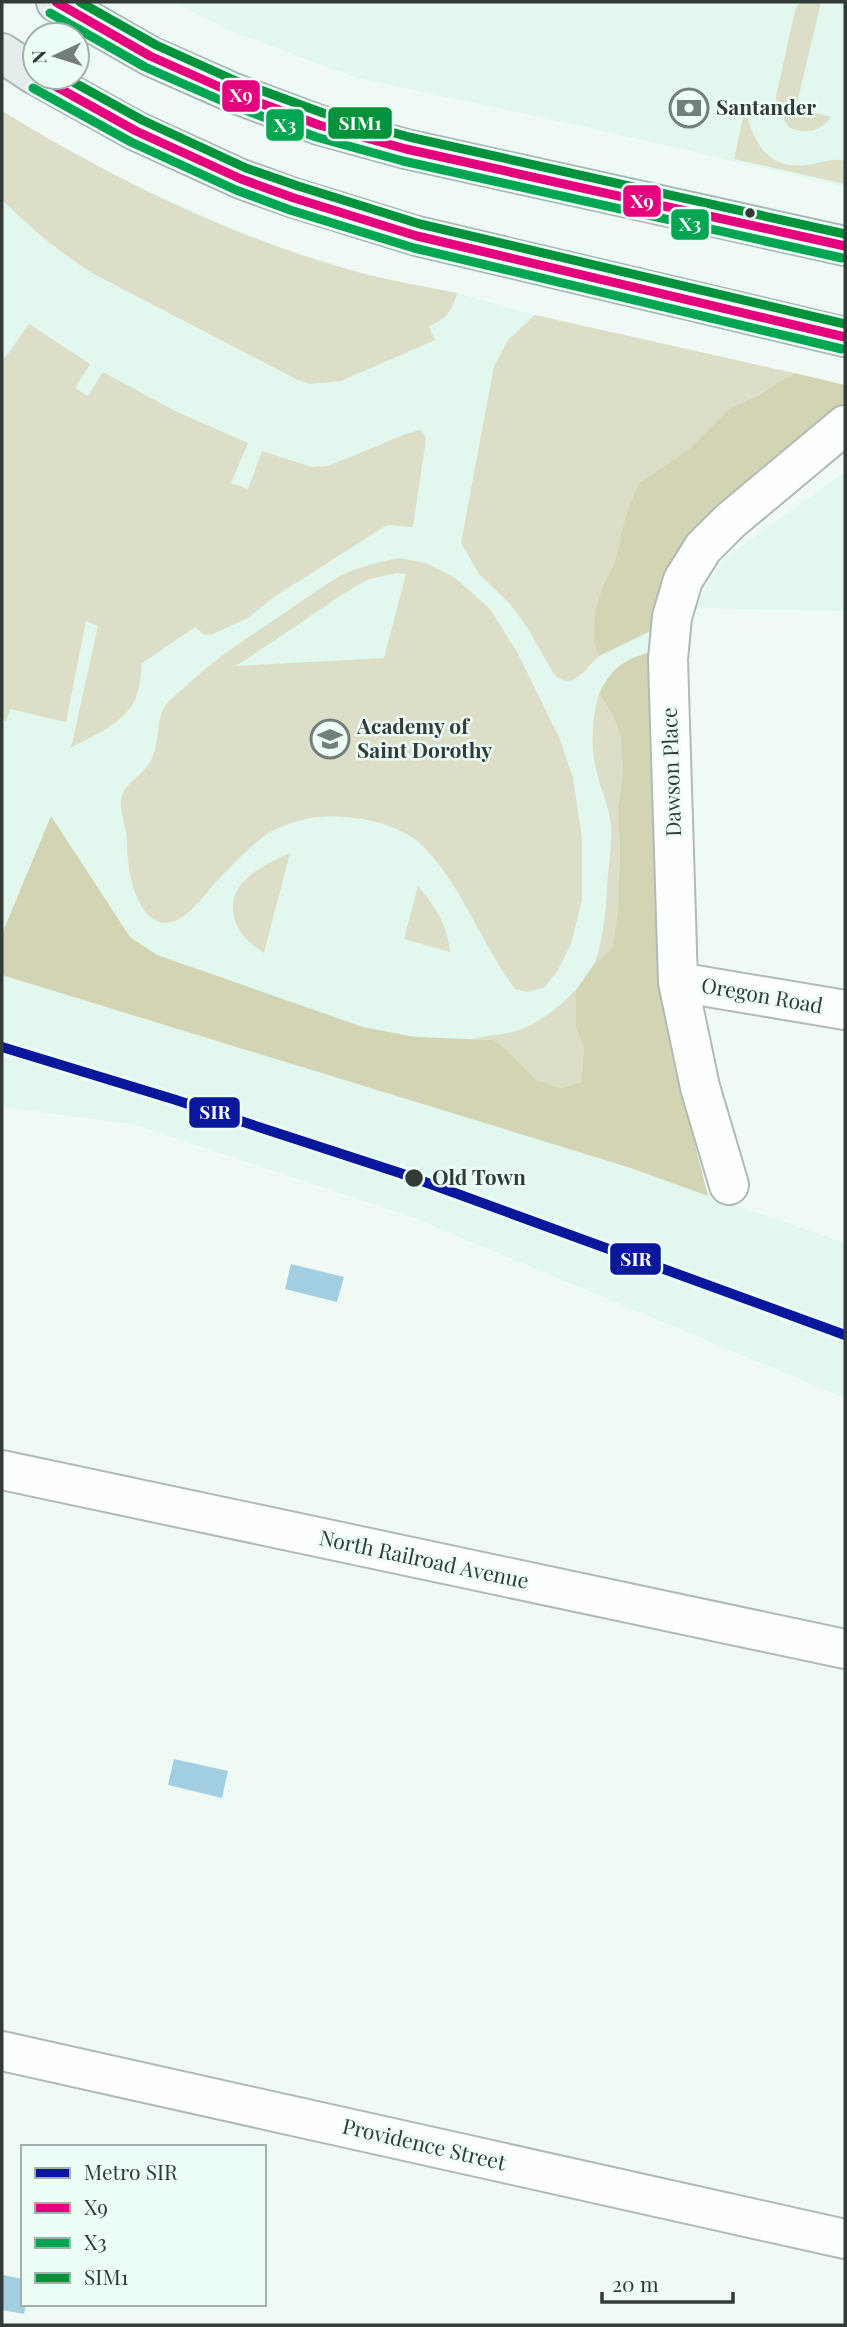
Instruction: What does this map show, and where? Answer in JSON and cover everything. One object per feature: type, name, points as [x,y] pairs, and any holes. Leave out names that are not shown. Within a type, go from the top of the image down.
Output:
[{"type":"main road","points":[[55,2],[150,56],[231,92],[319,125],[406,149],[845,246]]},
{"type":"main road","points":[[2,53],[21,65]]},
{"type":"main road","points":[[64,91],[136,131],[241,178],[294,198],[416,236],[845,337]]},
{"type":"street","name":"Dawson Place","points":[[729,1185],[700,1087],[678,982],[668,659],[672,617],[682,580],[703,548],[730,521],[845,425]]},
{"type":"street","name":"Oregon Road","points":[[678,982],[845,1010]]},
{"type":"street","name":"North Railroad Avenue","points":[[2,1470],[845,1649]]},
{"type":"street","name":"Providence Street","points":[[2,2050],[845,2239]]},
{"type":"shaded area","points":[[171,2],[845,2],[845,187],[357,78],[241,35]]},
{"type":"shaded area","points":[[800,2],[821,2],[796,108],[831,117],[812,131],[789,127],[777,110],[776,96],[796,7]]},
{"type":"shaded area","points":[[745,109],[758,143],[772,158],[793,165],[845,161],[845,184],[734,159]]},
{"type":"shaded area","name":"Academy of Saint Dorothy","points":[[2,111],[63,149],[137,186],[290,251],[369,275],[457,293],[535,315],[845,385],[689,542],[663,968],[673,1057],[708,1196],[845,1243],[845,1398],[407,1215],[137,1125],[2,1107]]},
{"type":"shaded area","points":[[2,111],[134,185],[226,227],[273,245],[369,275],[457,293],[453,305],[444,317],[429,326],[435,340],[341,381],[310,384],[296,379],[92,273],[56,248],[23,220],[2,200]]},
{"type":"shaded area","points":[[535,315],[794,373],[759,395],[729,409],[690,448],[639,483],[626,514],[615,561],[602,588],[594,641],[599,656],[579,676],[567,681],[554,674],[527,627],[510,604],[479,574],[461,543],[494,366],[508,340]]},
{"type":"shaded area","points":[[29,324],[90,364],[75,388],[88,396],[103,372],[177,412],[248,443],[231,483],[248,489],[262,451],[312,467],[328,466],[421,430],[426,439],[413,527],[387,525],[274,597],[248,618],[213,634],[205,635],[195,627],[141,664],[137,696],[122,717],[71,748],[98,626],[86,621],[66,722],[10,709],[6,721],[2,720],[2,356],[5,358]]},
{"type":"shaded area","points":[[845,472],[845,611],[696,608],[724,558]]},
{"type":"shaded area","points":[[399,558],[426,563],[454,577],[490,609],[517,652],[559,737],[573,778],[582,838],[582,900],[571,944],[558,970],[545,987],[527,992],[515,989],[438,863],[418,841],[387,825],[370,820],[338,816],[315,817],[292,822],[270,832],[257,841],[216,882],[197,905],[171,922],[162,923],[153,919],[140,904],[136,894],[128,861],[121,799],[126,788],[147,767],[153,756],[160,720],[167,704],[222,656],[326,584],[353,570]],"holes":[[[396,573],[406,574],[384,658],[236,666],[369,579]]]},
{"type":"shaded area","points":[[599,694],[613,715],[621,736],[623,774],[618,807],[618,911],[612,948],[595,963],[604,918],[611,837],[610,819],[595,767],[593,746],[594,715]]},
{"type":"shaded area","points":[[290,853],[264,953],[249,942],[239,929],[234,917],[235,894],[258,869]]},
{"type":"shaded area","points":[[418,886],[440,917],[450,952],[404,939]]},
{"type":"shaded area","points":[[576,990],[576,1027],[584,1048],[581,1082],[561,1088],[536,1080],[494,1040],[472,1039],[511,1032],[533,1024],[563,1003]]},
{"type":"green space","points":[[794,373],[845,385],[845,411],[659,627],[599,656],[594,641],[595,614],[602,588],[615,561],[626,514],[639,483],[690,448],[729,409],[759,395]]},
{"type":"green space","points":[[659,649],[663,968],[673,1057],[708,1196],[631,1168],[2,975],[2,934],[51,816],[130,937],[157,955],[363,1027],[415,1037],[494,1040],[536,1080],[561,1088],[581,1082],[584,1048],[576,1027],[576,990],[595,963],[612,948],[618,911],[618,807],[623,774],[621,737],[613,715],[599,694],[616,669],[638,656]]},
{"type":"water","points":[[291,1264],[344,1277],[337,1302],[285,1289]]},
{"type":"water","points":[[174,1759],[228,1771],[222,1798],[168,1785]]},
{"type":"water","points":[[2,2275],[21,2279],[21,2306],[26,2306],[24,2314],[2,2310]]},
{"type":"metro line","name":"SIR","points":[[2,1047],[400,1173],[845,1335]]},
{"type":"transit line","name":"X9","points":[[56,2],[150,56],[231,92],[319,125],[406,149],[845,246]]},
{"type":"transit line","name":"SIM1","points":[[80,2],[156,45],[236,81],[323,113],[409,137],[845,234]]},
{"type":"transit line","name":"X3","points":[[50,13],[145,67],[227,103],[316,137],[403,161],[842,258]]},
{"type":"transit line","name":"X3","points":[[38,91],[131,142],[236,190],[290,210],[414,248],[842,349]]},
{"type":"transit line","name":"X9","points":[[64,91],[136,131],[241,179],[294,198],[417,236],[845,337]]},
{"type":"transit line","name":"SIM1","points":[[89,91],[142,120],[246,168],[420,224],[845,324]]},
{"type":"place","name":"Santander","points":[[689,108]]},
{"type":"place","name":"Academy of Saint Dorothy","points":[[330,739]]},
{"type":"place","name":"Old Town","points":[[414,1178]]}]
